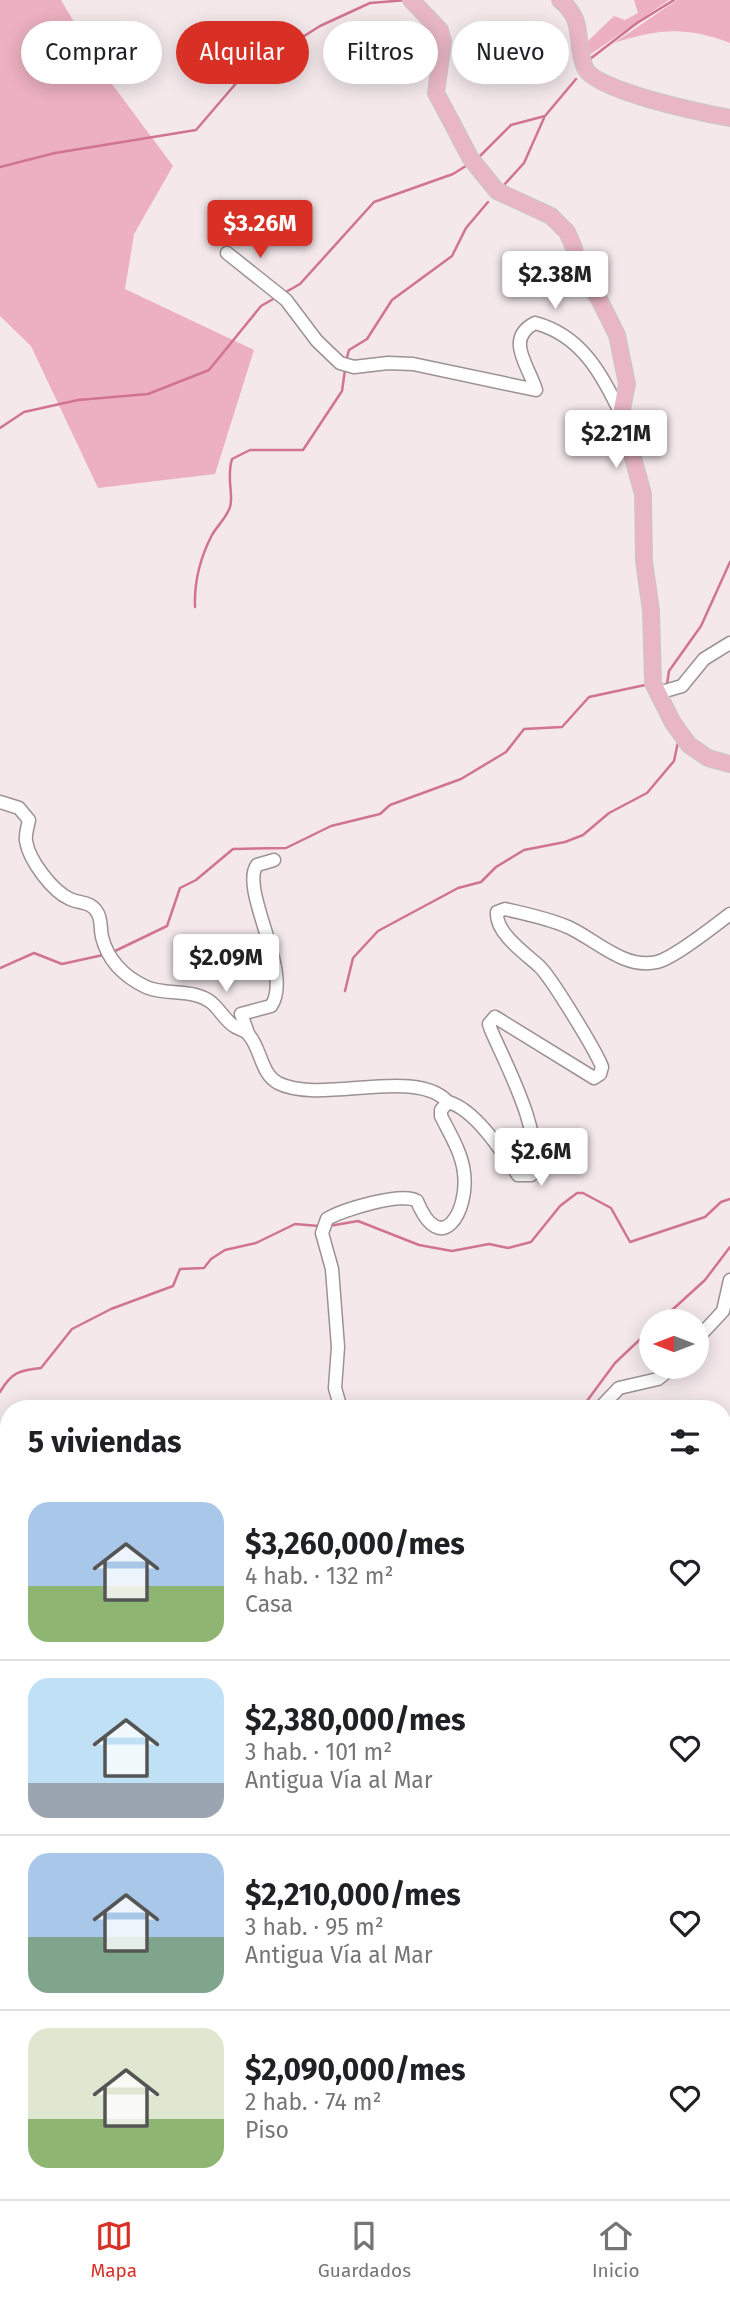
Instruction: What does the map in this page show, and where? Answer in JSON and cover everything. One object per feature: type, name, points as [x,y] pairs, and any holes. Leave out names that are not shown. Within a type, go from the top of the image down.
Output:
[{"type":"main road","points":[[560,0],[574,12],[586,71],[597,80],[655,100],[730,118]]},
{"type":"main road","points":[[415,4],[440,30],[443,41],[436,93],[473,163],[497,191],[551,216],[571,239],[577,269],[607,313],[624,359],[627,396],[621,414],[643,494],[644,561],[651,611],[650,670],[673,723],[689,745],[708,758],[730,764]]},
{"type":"street","points":[[226,253],[286,300],[309,331],[340,363],[354,367],[388,363],[413,364],[536,390],[518,346],[519,338],[526,328],[536,323],[569,339],[596,366],[621,414]]},
{"type":"street","points":[[658,693],[682,686],[704,659],[730,643]]},
{"type":"street","points":[[0,802],[19,808],[29,820],[26,840],[34,860],[53,886],[69,898],[91,904],[99,915],[108,955],[120,969],[160,992],[203,997],[236,1027],[248,1034]]},
{"type":"street","points":[[274,860],[257,865],[252,878],[271,949],[277,991],[271,1006],[241,1014],[265,1068],[277,1082],[320,1091],[347,1087],[431,1090],[466,1112],[488,1134],[518,1175],[525,1177],[531,1175],[534,1169],[532,1133],[491,1030],[491,1020],[502,1019],[528,1040],[574,1063],[587,1076],[594,1078],[600,1074],[602,1067],[542,970],[515,944],[498,921],[497,912],[501,909],[549,920],[571,929],[608,952],[645,962],[661,961],[730,914]]},
{"type":"street","points":[[338,1400],[335,1388],[338,1347],[332,1269],[323,1226],[327,1219],[350,1207],[406,1197],[417,1201],[425,1221],[432,1228],[443,1229],[453,1223],[463,1195],[465,1176],[462,1160],[441,1116],[441,1110],[447,1102]]},
{"type":"street","points":[[709,1326],[723,1311],[730,1280]]},
{"type":"street","points":[[608,1400],[622,1386],[658,1379]]},
{"type":"shaded area","points":[[0,0],[61,0],[73,21],[21,21],[21,84],[112,84],[173,166],[134,234],[125,289],[254,350],[215,474],[98,488],[31,346],[0,316]]},
{"type":"shaded area","points":[[634,0],[669,0],[588,56],[587,42],[614,16],[625,20],[638,13]]},
{"type":"shaded area","points":[[677,0],[730,0],[730,43],[699,34],[672,31],[614,43]]},
{"type":"waterway","points":[[0,167],[55,153],[196,130],[244,74],[320,26],[370,3],[407,0]]},
{"type":"waterway","points":[[590,59],[637,23],[674,0]]},
{"type":"waterway","points":[[477,159],[511,125],[545,116],[576,79]]},
{"type":"waterway","points":[[503,186],[524,163],[544,118]]},
{"type":"waterway","points":[[284,293],[300,284],[374,202],[453,174],[469,164]]},
{"type":"waterway","points":[[346,361],[349,350],[367,339],[392,300],[452,256],[466,228],[488,202]]},
{"type":"waterway","points":[[0,428],[24,412],[78,400],[148,394],[209,370],[261,306],[275,298]]},
{"type":"waterway","points":[[195,607],[197,579],[204,552],[230,507],[232,459],[250,450],[303,450],[342,391],[345,370]]},
{"type":"waterway","points":[[667,684],[669,671],[701,626],[730,562]]},
{"type":"waterway","points":[[113,952],[167,926],[180,888],[196,880],[233,849],[286,848],[331,826],[380,814],[390,805],[461,779],[506,752],[524,729],[562,727],[589,697],[645,685]]},
{"type":"waterway","points":[[345,991],[353,958],[378,931],[458,888],[481,882],[496,867],[524,850],[565,842],[583,835],[609,813],[647,793],[674,761],[678,742]]},
{"type":"waterway","points":[[0,968],[34,953],[62,964],[103,955]]},
{"type":"waterway","points":[[329,1226],[358,1221],[419,1245],[452,1251],[489,1244],[508,1248],[531,1242],[560,1206],[577,1193],[583,1193],[611,1208],[630,1242],[705,1217],[721,1202],[730,1199]]},
{"type":"waterway","points":[[0,1392],[16,1374],[41,1368],[72,1329],[111,1309],[173,1286],[180,1269],[204,1268],[211,1259],[225,1250],[256,1243],[295,1224],[319,1226]]},
{"type":"waterway","points":[[673,1309],[705,1280],[730,1247]]},
{"type":"waterway","points":[[588,1400],[615,1363],[639,1340]]}]
